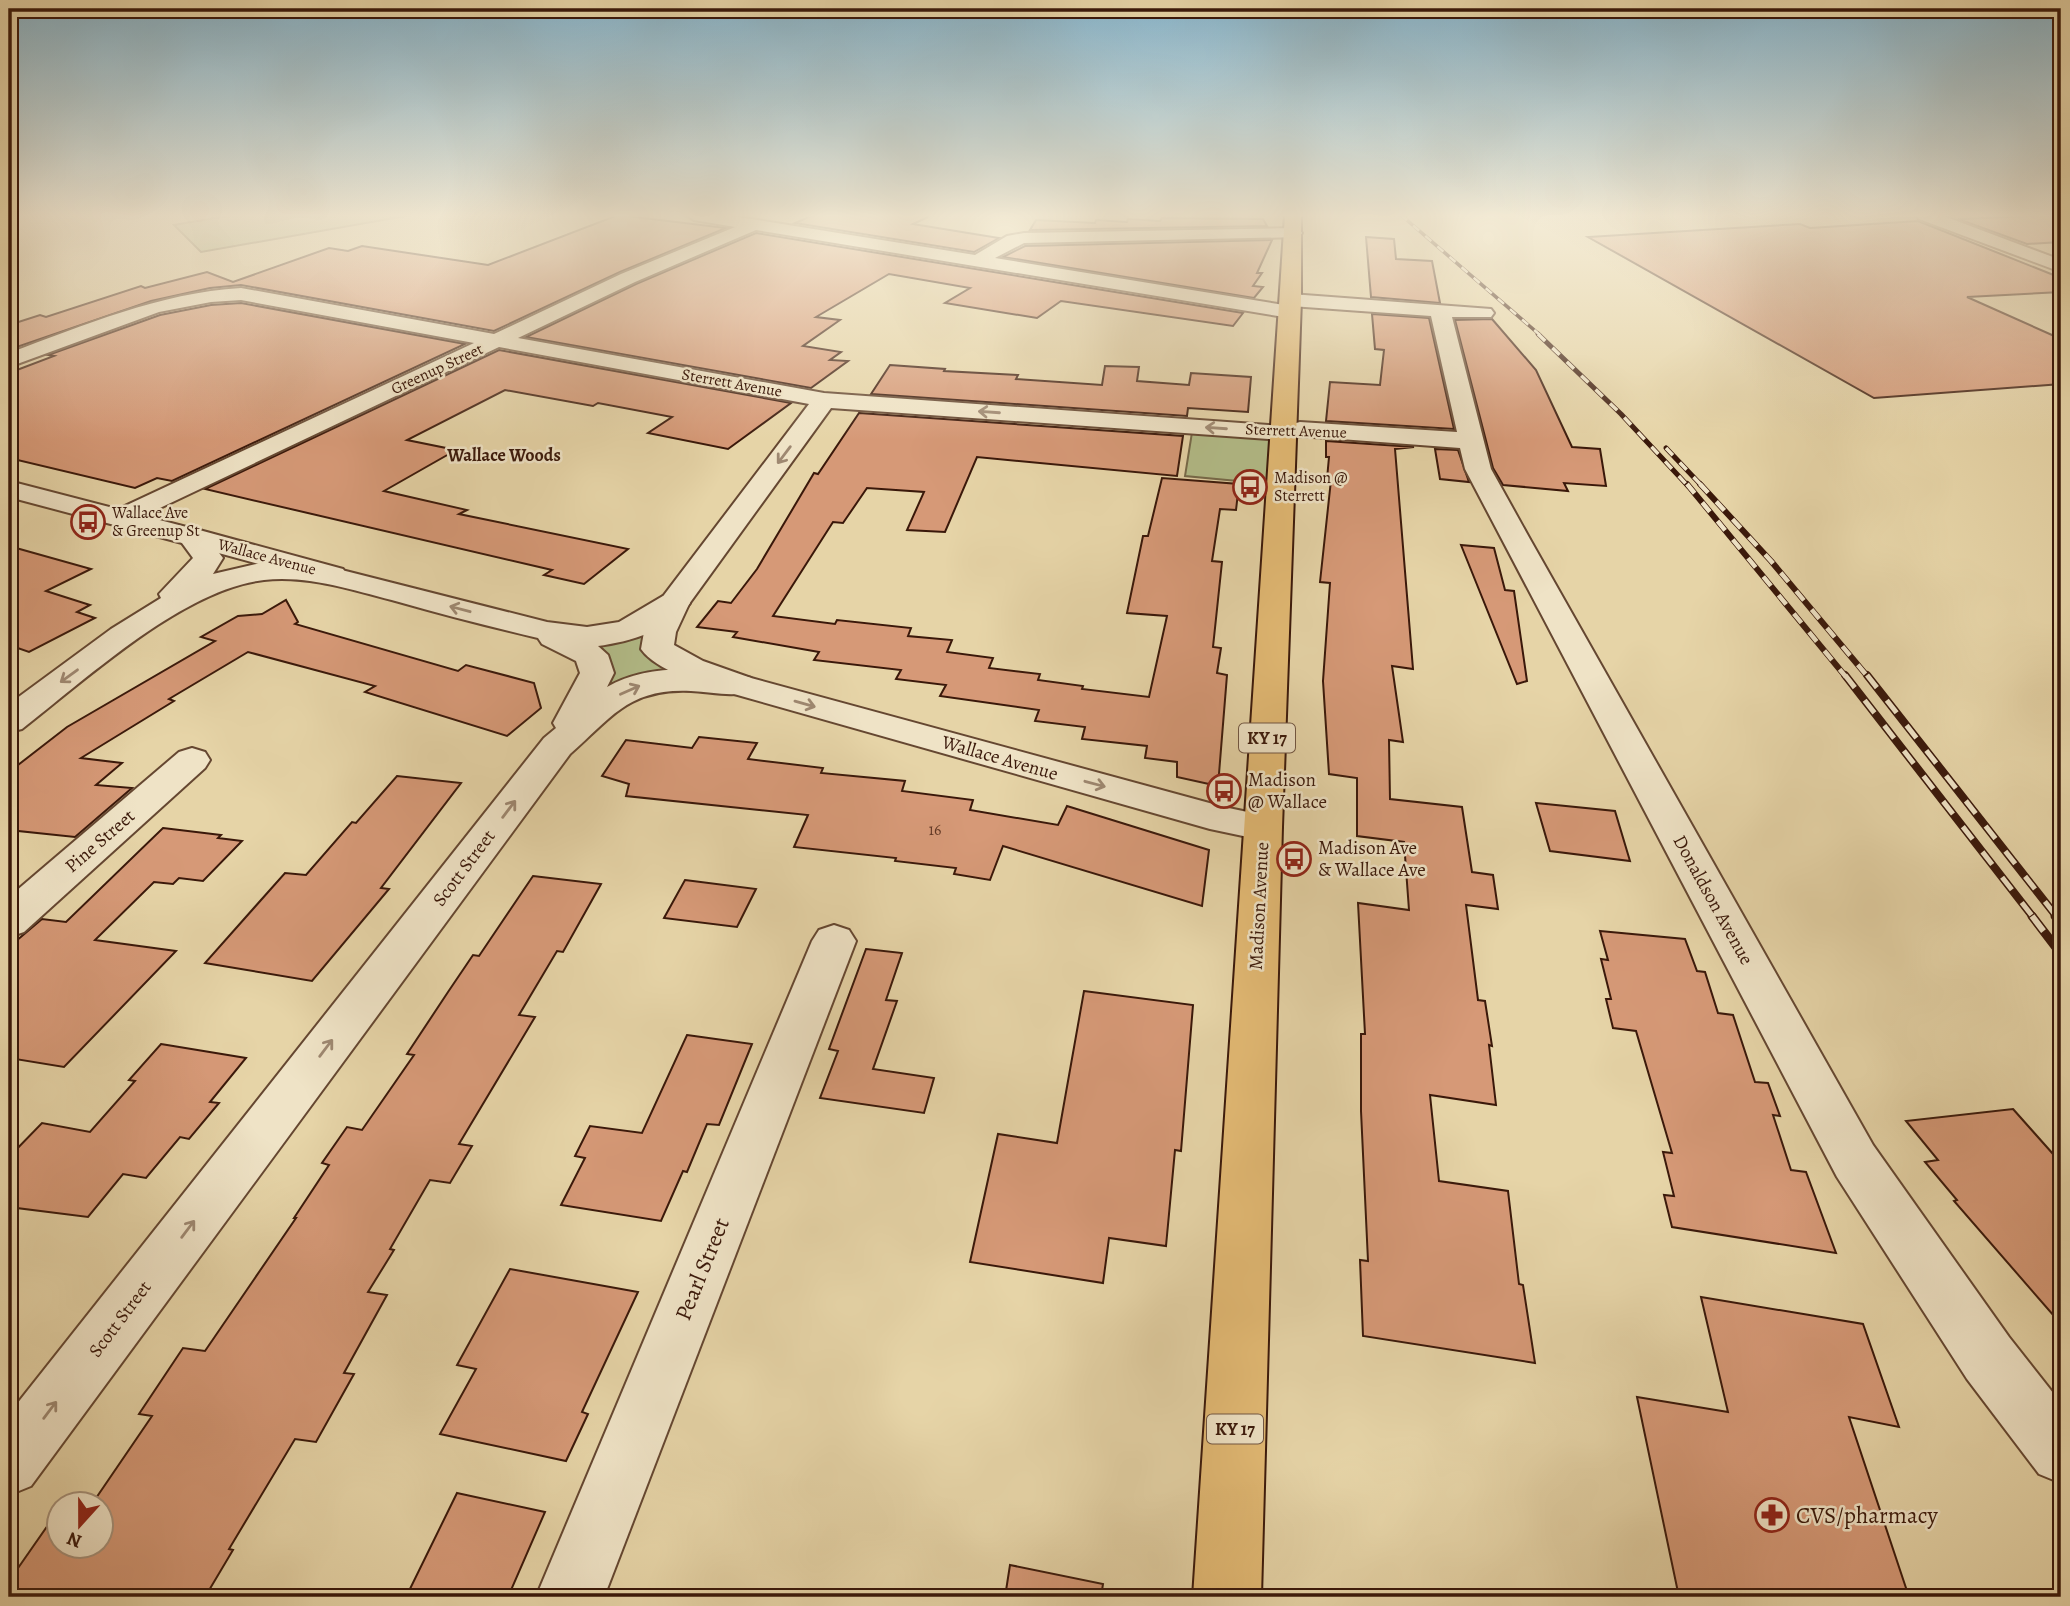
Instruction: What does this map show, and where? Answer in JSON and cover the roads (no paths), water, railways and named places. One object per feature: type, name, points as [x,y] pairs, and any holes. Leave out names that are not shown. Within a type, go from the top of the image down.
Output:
[{"type":"main road","name":"Madison Avenue","points":[[1227,1597],[1262,827],[1291,290]]},
{"type":"street","name":"Greenup Street","points":[[122,518],[603,290]]},
{"type":"street","points":[[1179,290],[1290,306],[1483,313]]},
{"type":"street","name":"Sterrett Avenue","points":[[9,360],[160,306],[191,298],[252,295],[824,400],[1284,433],[1300,429],[1471,441]]},
{"type":"street","name":"Donaldson Avenue","points":[[1440,310],[1478,469],[1855,1161],[1988,1358],[2061,1452]]},
{"type":"street","points":[[739,685],[691,668],[657,649],[660,632],[674,603],[824,400]]},
{"type":"street","name":"Wallace Avenue","points":[[9,489],[526,626],[581,636],[610,635],[639,626],[674,603]]},
{"type":"street","points":[[124,636],[205,566],[208,558],[192,537]]},
{"type":"street","points":[[9,721],[124,636],[183,598],[226,579],[262,571],[289,570],[332,575]]},
{"type":"street","name":"Wallace Avenue","points":[[526,626],[591,655],[597,673],[558,746]]},
{"type":"street","name":"Scott Street","points":[[9,1464],[558,746],[612,698],[637,685],[671,680],[739,685]]},
{"type":"street","name":"Wallace Avenue","points":[[739,685],[1224,820],[1262,827]]},
{"type":"street","name":"Pine Street","points":[[9,921],[192,760]]},
{"type":"street","name":"Pearl Street","points":[[570,1597],[834,941]]},
{"type":"railway","points":[[1488,290],[1540,335]]},
{"type":"railway","points":[[1538,334],[1621,414],[1688,486]]},
{"type":"railway","points":[[1666,448],[1702,486]]},
{"type":"railway","points":[[1687,484],[1846,677]]},
{"type":"railway","points":[[1700,484],[1771,561],[1868,677]]},
{"type":"railway","points":[[1845,675],[2033,917]]},
{"type":"railway","points":[[1867,675],[2057,917]]},
{"type":"railway","points":[[2032,916],[2061,954]]},
{"type":"railway","points":[[2055,916],[2061,923]]},
{"type":"place","name":"Madison @ Sterrett","points":[[1250,487]]},
{"type":"place","name":"Wallace Ave & Greenup St","points":[[88,522]]},
{"type":"place","name":"Madison @ Wallace","points":[[1224,791]]},
{"type":"place","name":"Madison Ave & Wallace Ave","points":[[1294,859]]},
{"type":"place","name":"CVS/pharmacy","points":[[1772,1515]]},
{"type":"district","name":"Wallace Woods","points":[[504,455]]}]
